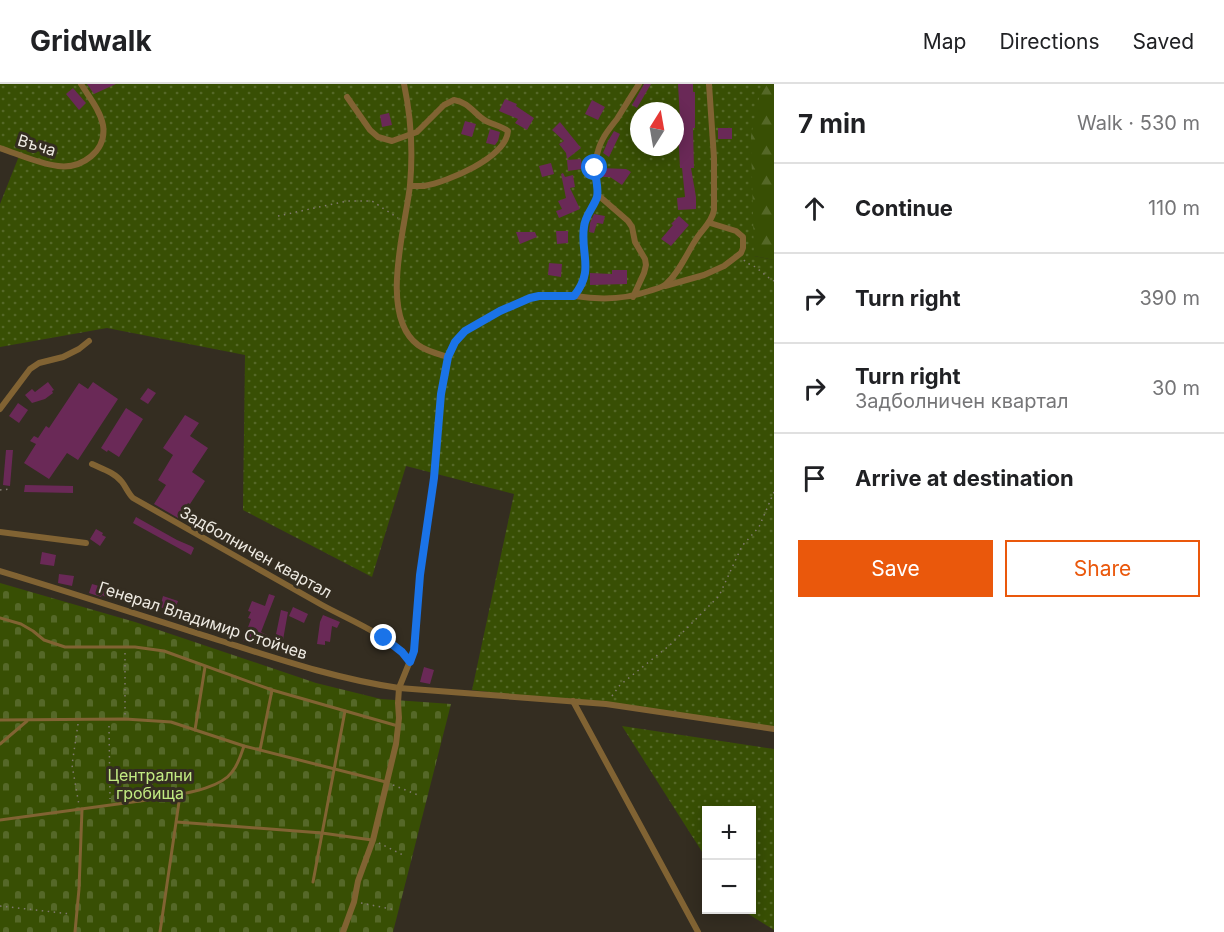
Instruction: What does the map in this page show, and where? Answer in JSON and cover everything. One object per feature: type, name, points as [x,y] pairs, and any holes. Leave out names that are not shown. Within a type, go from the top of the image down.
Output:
[{"type":"street","name":"Въча","points":[[0,148],[45,164],[62,167],[90,158],[103,138],[103,126],[94,104],[81,84]]},
{"type":"street","points":[[404,84],[409,107],[411,163],[410,186],[398,264],[396,288],[398,306],[402,322],[418,345],[448,357]]},
{"type":"street","points":[[574,296],[584,281],[586,270],[584,224],[597,195],[595,168],[598,150],[606,133],[639,84]]},
{"type":"street","points":[[665,286],[713,217],[714,159],[709,84]]},
{"type":"street","points":[[347,97],[370,130],[378,137],[392,141],[423,128],[444,105],[454,100],[464,103],[488,122],[505,128],[508,134],[498,150],[485,161],[447,179],[424,186],[410,186]]},
{"type":"street","points":[[597,195],[632,227],[635,242],[645,259],[644,273],[633,297]]},
{"type":"street","points":[[343,932],[354,902],[387,782],[398,726],[399,688],[414,651],[420,575],[434,478],[441,394],[448,357],[455,342],[465,331],[500,311],[530,298],[539,296],[574,296],[594,299],[633,297],[704,275],[724,266],[741,253],[743,237],[736,231],[710,223]]},
{"type":"street","points":[[0,409],[30,369],[39,363],[79,350],[89,341]]},
{"type":"street","name":"Задболничен квартал","points":[[92,464],[117,476],[133,498],[384,638],[402,652],[410,662]]},
{"type":"street","points":[[0,531],[86,543]]},
{"type":"street","name":"Генерал Владимир Стойчев","points":[[0,571],[335,676],[369,684],[606,704],[774,729]]},
{"type":"street","points":[[573,701],[698,932]]},
{"type":"lane","points":[[0,618],[21,624],[44,640],[65,647],[125,646],[164,651],[272,690],[398,726]]},
{"type":"lane","points":[[195,730],[205,667]]},
{"type":"lane","points":[[260,750],[272,690]]},
{"type":"lane","points":[[313,882],[345,711]]},
{"type":"lane","points":[[0,744],[28,719]]},
{"type":"lane","points":[[0,720],[125,719],[171,722],[244,746],[387,782]]},
{"type":"lane","points":[[0,820],[180,795],[228,778],[244,746]]},
{"type":"lane","points":[[160,932],[180,795]]},
{"type":"lane","points":[[75,932],[79,889],[81,809]]},
{"type":"lane","points":[[177,822],[322,833],[372,840]]},
{"type":"path","points":[[278,216],[347,201],[372,201],[404,222]]},
{"type":"path","points":[[741,253],[746,263],[754,266],[774,281]]},
{"type":"path","points":[[0,490],[10,489]]},
{"type":"path","points":[[606,704],[620,686],[670,645],[719,596],[742,546],[759,527],[774,492]]},
{"type":"path","points":[[125,646],[125,719]]},
{"type":"path","points":[[109,719],[110,806]]},
{"type":"path","points":[[79,720],[72,765],[81,809]]},
{"type":"path","points":[[387,782],[418,795]]},
{"type":"path","points":[[372,840],[403,855]]},
{"type":"path","points":[[354,902],[396,910]]},
{"type":"path","points":[[0,906],[76,914]]},
{"type":"green space","points":[[0,84],[763,84],[754,256],[774,260],[774,730],[632,708],[472,690],[514,494],[406,466],[372,577],[243,510],[245,355],[107,328],[0,347],[0,204],[19,156],[0,151]]},
{"type":"green space","points":[[762,84],[774,84],[774,260],[754,256],[751,136]]},
{"type":"green space","name":"Централни гробища","points":[[0,583],[135,622],[316,683],[381,699],[451,704],[393,932],[0,932]]},
{"type":"green space","points":[[622,726],[774,749],[774,930],[748,914],[756,914],[756,806],[702,806],[702,852]]},
{"type":"building","points":[[87,84],[116,84],[94,94]]},
{"type":"building","points":[[644,84],[651,84],[640,102],[634,102]]},
{"type":"building","points":[[678,84],[693,84],[695,128],[693,128],[694,168],[691,168],[696,209],[678,210],[677,198],[685,197],[679,156],[684,156],[684,102],[679,102]]},
{"type":"building","points":[[73,88],[86,103],[79,110],[66,94]]},
{"type":"building","points":[[505,99],[517,104],[516,106],[534,118],[527,130],[515,123],[518,119],[499,111]]},
{"type":"building","points":[[592,100],[605,107],[598,120],[585,114]]},
{"type":"building","points":[[389,113],[392,125],[382,127],[380,115]]},
{"type":"building","points":[[465,121],[476,124],[472,137],[461,134]]},
{"type":"building","points":[[560,122],[581,148],[567,159],[566,153],[559,144],[564,141],[552,130]]},
{"type":"building","points":[[718,128],[732,128],[732,139],[718,139]]},
{"type":"building","points":[[490,129],[500,132],[495,145],[486,143]]},
{"type":"building","points":[[614,131],[620,134],[609,157],[603,153]]},
{"type":"building","points":[[581,159],[582,169],[568,171],[567,160]]},
{"type":"building","points":[[551,163],[554,174],[542,177],[539,166]]},
{"type":"building","points":[[600,168],[626,169],[631,172],[622,185],[610,177],[600,177]]},
{"type":"building","points":[[563,173],[565,177],[573,175],[575,187],[570,188],[580,209],[559,218],[556,211],[562,209],[558,201],[566,198],[561,174]]},
{"type":"building","points":[[594,214],[605,216],[603,224],[597,223],[594,233],[589,232]]},
{"type":"building","points":[[679,216],[689,225],[671,246],[661,239]]},
{"type":"building","points":[[556,231],[568,231],[568,243],[557,244]]},
{"type":"building","points":[[516,232],[535,232],[537,237],[520,244]]},
{"type":"building","points":[[549,263],[562,264],[561,277],[548,275]]},
{"type":"building","points":[[612,270],[627,270],[627,284],[590,285],[590,273],[612,274]]},
{"type":"building","points":[[48,382],[54,390],[45,399],[32,403],[25,395],[32,389],[35,392]]},
{"type":"building","points":[[93,382],[118,399],[78,460],[67,453],[49,479],[24,463],[36,444],[30,441],[34,436],[38,438],[46,426],[49,428],[79,383],[88,389]]},
{"type":"building","points":[[148,388],[156,393],[148,404],[140,399]]},
{"type":"building","points":[[18,403],[28,410],[19,423],[9,416]]},
{"type":"building","points":[[126,408],[143,419],[119,457],[101,448]]},
{"type":"building","points":[[185,415],[199,423],[190,436],[208,448],[192,472],[205,481],[178,518],[154,504],[166,485],[158,480],[173,455],[163,448]]},
{"type":"building","points":[[6,450],[13,450],[10,486],[3,485]]},
{"type":"building","points":[[25,485],[73,486],[73,493],[24,492]]},
{"type":"building","points":[[136,517],[194,548],[191,555],[133,523]]},
{"type":"building","points":[[96,529],[106,537],[100,546],[90,539]]},
{"type":"building","points":[[42,552],[56,555],[54,566],[40,564]]},
{"type":"building","points":[[59,574],[74,576],[72,586],[58,583]]},
{"type":"building","points":[[104,580],[111,583],[106,597],[89,593],[92,584],[99,586]]},
{"type":"building","points":[[269,594],[275,596],[261,632],[275,639],[281,610],[288,612],[281,651],[252,641],[251,644],[243,641],[251,619],[248,618],[251,612],[248,611],[252,601],[265,606]]},
{"type":"building","points":[[163,596],[178,601],[174,612],[160,607]]},
{"type":"building","points":[[293,607],[308,614],[304,623],[289,616]]},
{"type":"building","points":[[323,615],[340,622],[337,628],[332,626],[330,642],[325,641],[325,645],[317,644]]},
{"type":"building","points":[[424,667],[434,670],[430,684],[420,682]]},
{"type":"route","points":[[384,638],[402,652],[410,662],[414,651],[420,575],[434,478],[441,394],[448,357],[455,342],[465,331],[500,311],[539,296],[574,296],[580,289],[586,270],[584,224],[597,195],[595,168]]}]
